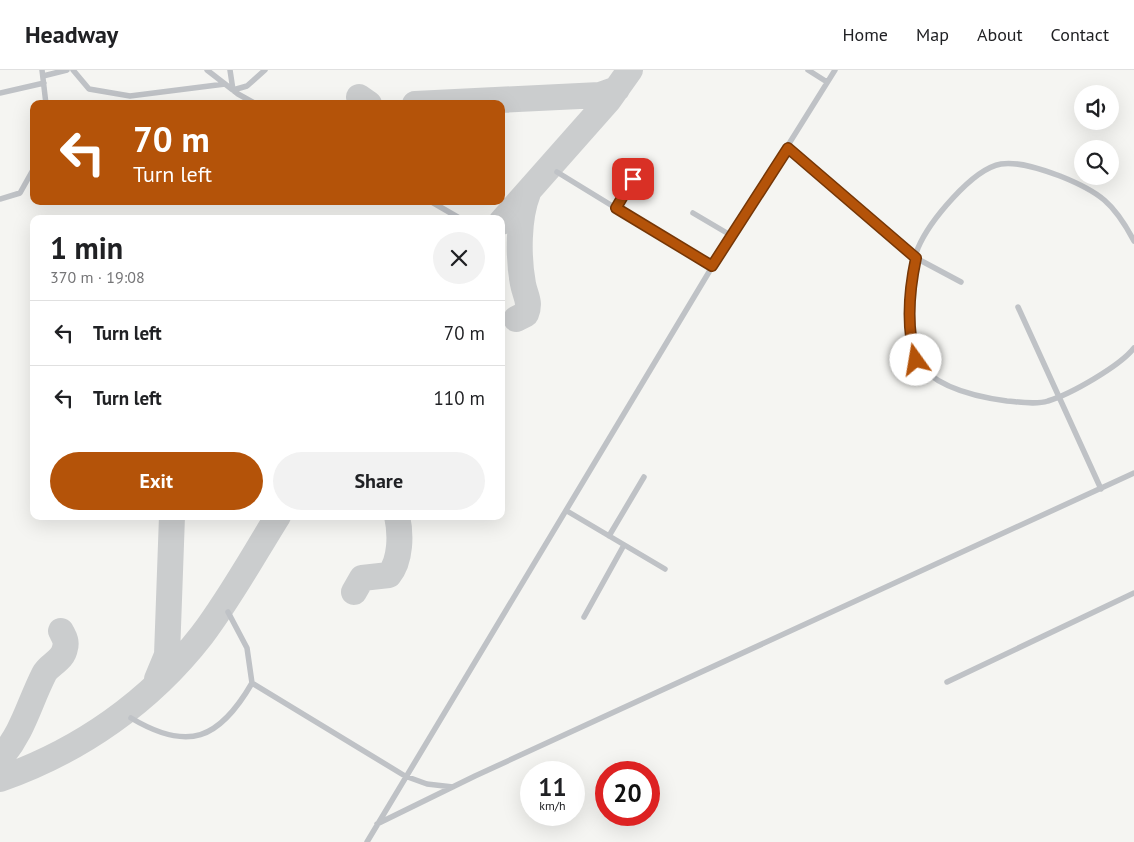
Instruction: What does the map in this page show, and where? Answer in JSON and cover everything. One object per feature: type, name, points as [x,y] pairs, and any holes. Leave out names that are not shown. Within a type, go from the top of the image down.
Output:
[{"type":"lane","points":[[0,93],[43,76],[67,70]]},
{"type":"lane","points":[[73,70],[89,89],[130,96],[225,84]]},
{"type":"lane","points":[[207,70],[232,90],[249,100]]},
{"type":"lane","points":[[230,70],[232,90]]},
{"type":"lane","points":[[232,90],[247,86],[265,70]]},
{"type":"lane","points":[[808,70],[827,82]]},
{"type":"lane","points":[[367,842],[712,266],[788,148],[835,70]]},
{"type":"lane","points":[[43,76],[46,100]]},
{"type":"lane","points":[[788,148],[916,258],[961,282]]},
{"type":"lane","points":[[1134,239],[1121,216],[1105,200],[1089,188],[1049,172],[1018,165],[1001,164],[984,171],[957,194],[927,229],[912,275],[910,315],[911,343],[916,360],[930,375],[950,386],[983,398],[1022,402],[1046,402],[1059,397],[1103,372],[1134,348]]},
{"type":"lane","points":[[616,208],[642,165]]},
{"type":"lane","points":[[557,172],[712,266]]},
{"type":"lane","points":[[0,199],[20,193],[30,175]]},
{"type":"lane","points":[[437,205],[454,215]]},
{"type":"lane","points":[[693,213],[732,236]]},
{"type":"lane","points":[[1018,307],[1101,489]]},
{"type":"lane","points":[[378,824],[453,787],[1134,473]]},
{"type":"lane","points":[[609,536],[644,477]]},
{"type":"lane","points":[[566,511],[665,569]]},
{"type":"lane","points":[[584,618],[624,545]]},
{"type":"lane","points":[[947,682],[1134,593]]},
{"type":"lane","points":[[131,718],[152,730],[174,738],[200,735],[217,726],[231,714],[252,683],[247,648],[228,612]]},
{"type":"lane","points":[[252,683],[405,776],[427,784],[453,787]]},
{"type":"taxiway","points":[[505,217],[608,101],[630,70]]},
{"type":"taxiway","points":[[497,100],[600,95],[617,89]]},
{"type":"taxiway","points":[[359,97],[363,100]]},
{"type":"taxiway","points":[[516,319],[526,314],[528,306],[521,273],[520,250],[522,214],[528,193]]},
{"type":"taxiway","points":[[157,679],[167,655],[172,520]]},
{"type":"taxiway","points":[[0,779],[30,768],[85,739],[112,722],[160,682],[182,659],[212,621],[276,520]]},
{"type":"taxiway","points":[[354,592],[362,578],[389,575],[393,569],[399,547],[398,520]]},
{"type":"taxiway","points":[[0,759],[15,738],[44,674],[64,652],[66,646],[61,631]]},
{"type":"route","points":[[633,179],[616,208],[712,266],[788,148],[916,258],[912,275],[910,315],[911,343],[916,360]]}]
